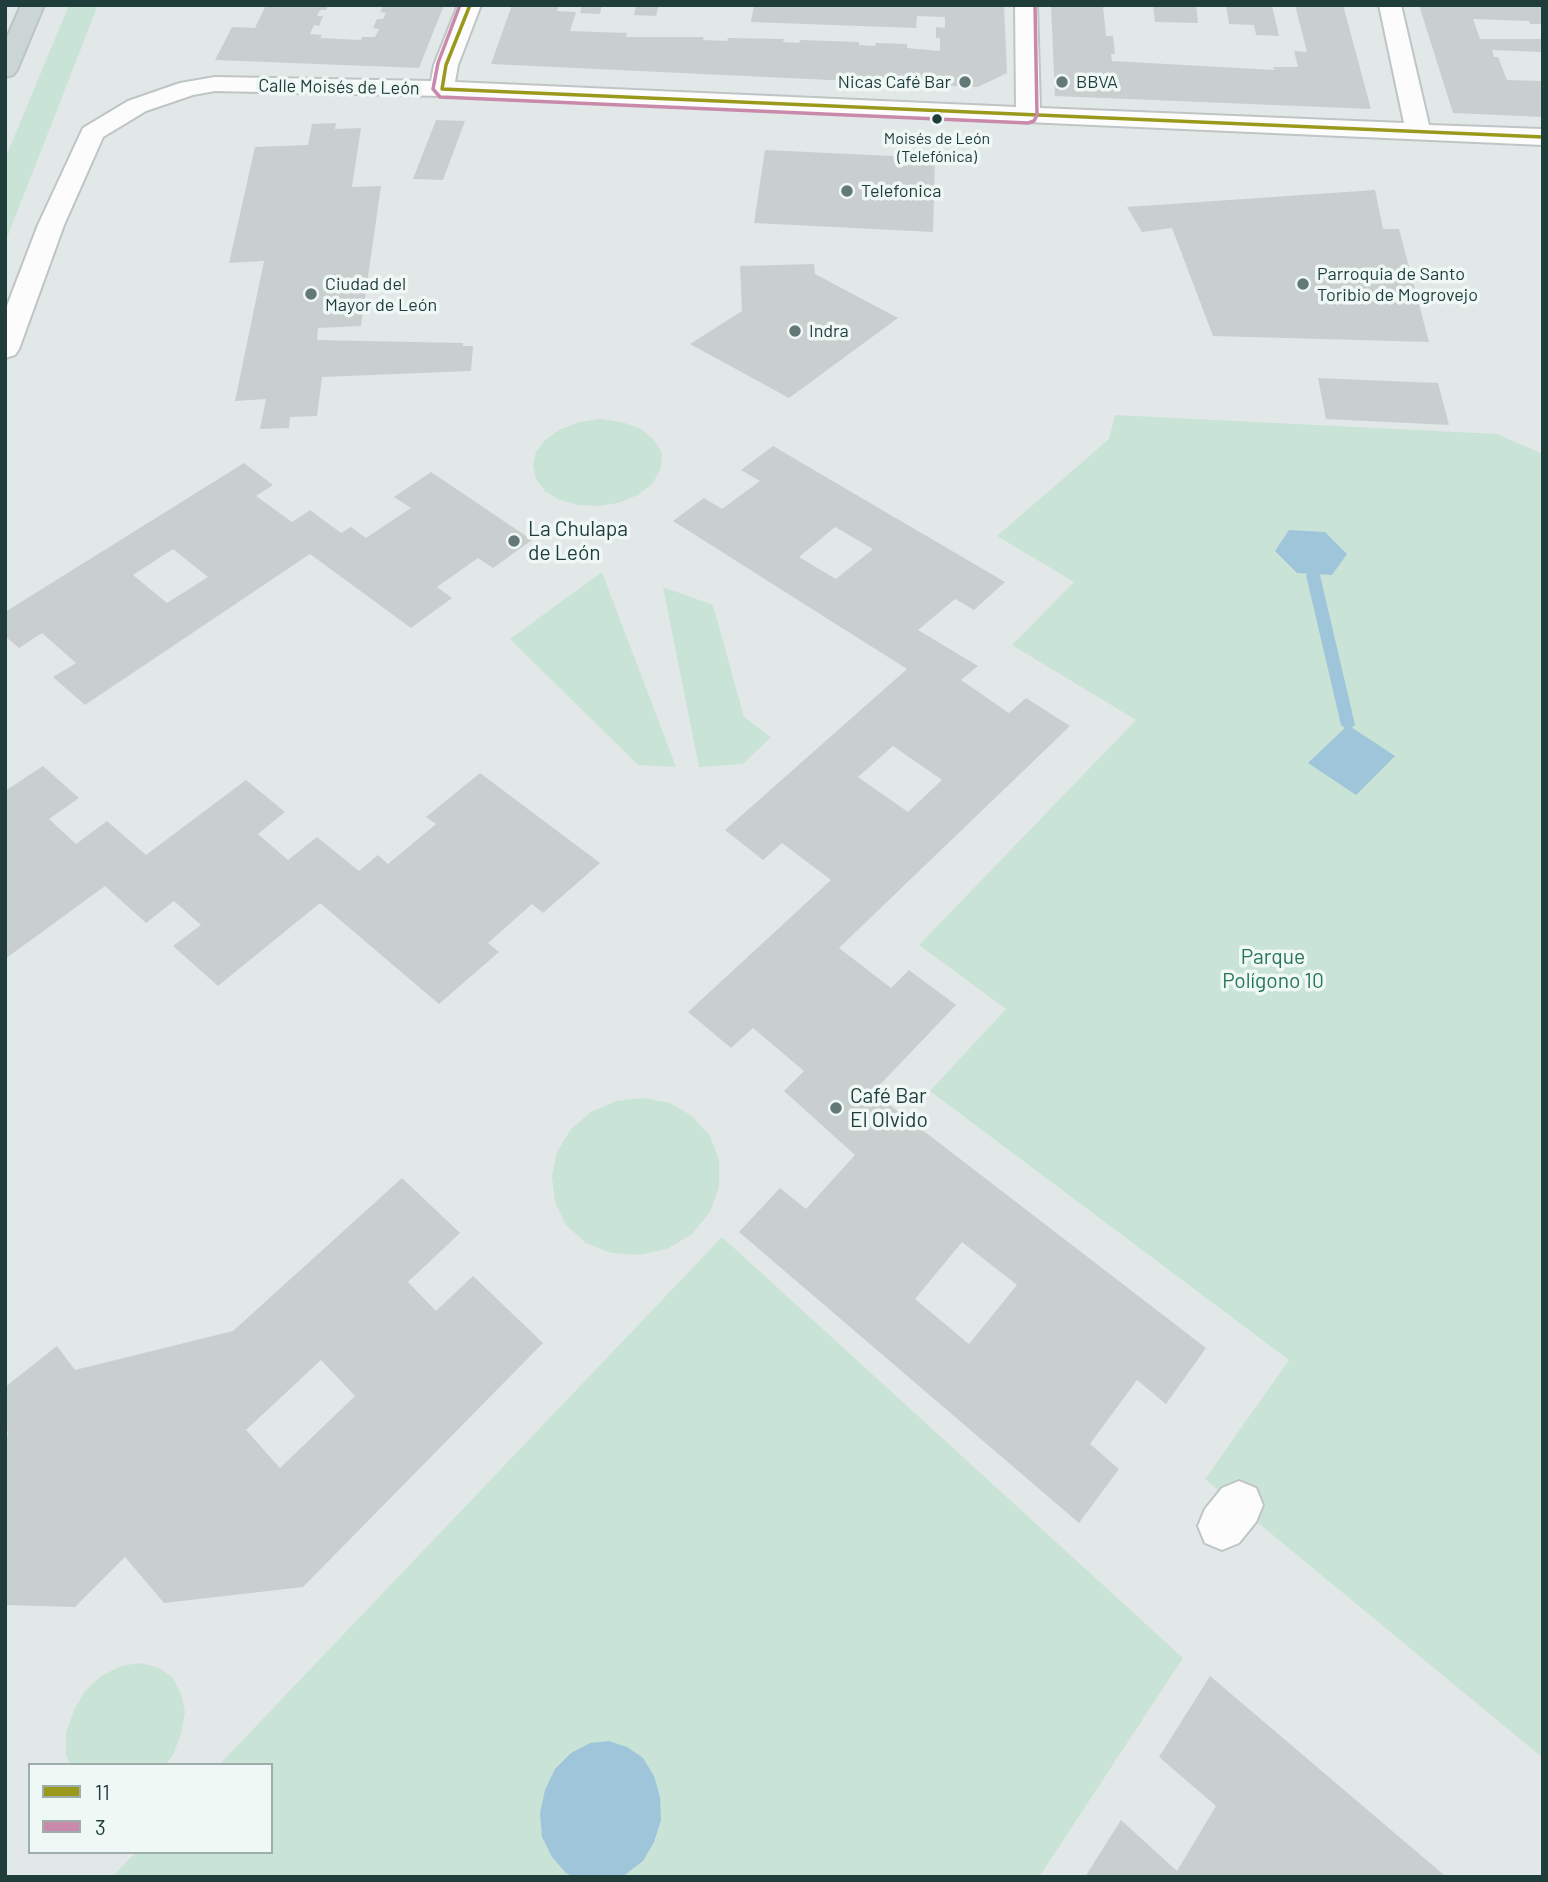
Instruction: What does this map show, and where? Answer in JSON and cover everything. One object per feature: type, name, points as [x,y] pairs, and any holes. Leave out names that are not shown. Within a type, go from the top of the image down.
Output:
[{"type":"main road","points":[[5,70],[33,5]]},
{"type":"street","points":[[442,89],[446,65],[470,5]]},
{"type":"street","points":[[1026,5],[1028,114]]},
{"type":"street","points":[[1390,5],[1418,131]]},
{"type":"street","name":"Calle Moisés de León","points":[[5,349],[51,225],[92,133],[111,119],[137,106],[177,92],[215,84],[442,89],[1543,137]]},
{"type":"green space","points":[[69,5],[98,5],[5,243],[5,159]]},
{"type":"green space","name":"Parque Polígono 10","points":[[1115,415],[1497,434],[1543,454],[1543,1758],[1205,1479],[1289,1360],[930,1091],[1006,1009],[919,945],[1136,720],[1012,645],[1074,582],[997,536],[1109,439]]},
{"type":"green space","points":[[600,419],[622,422],[641,429],[654,440],[662,453],[661,468],[653,483],[638,495],[618,503],[598,506],[578,505],[560,500],[545,491],[536,479],[533,465],[536,452],[545,440],[559,430],[579,422]]},
{"type":"green space","points":[[602,572],[676,767],[638,765],[510,639]]},
{"type":"green space","points":[[663,587],[713,605],[744,717],[771,737],[743,764],[699,767]]},
{"type":"green space","points":[[643,1098],[670,1103],[692,1116],[710,1136],[719,1160],[719,1187],[710,1212],[692,1234],[667,1249],[639,1255],[611,1253],[586,1243],[566,1225],[555,1202],[552,1177],[557,1152],[571,1129],[591,1112],[616,1101]]},
{"type":"green space","points":[[722,1237],[1183,1658],[1039,1877],[112,1877],[134,1854],[273,1854],[273,1763],[221,1763]]},
{"type":"green space","points":[[139,1663],[157,1667],[172,1677],[181,1693],[185,1712],[173,1755],[167,1763],[69,1763],[66,1754],[66,1732],[74,1710],[85,1691],[101,1676],[121,1666]]},
{"type":"water","points":[[1289,530],[1325,532],[1347,554],[1332,575],[1297,573],[1275,551]]},
{"type":"water","points":[[1348,725],[1395,756],[1356,795],[1308,763]]},
{"type":"water","points":[[609,1741],[627,1747],[643,1758],[654,1776],[660,1797],[661,1820],[654,1842],[643,1861],[626,1874],[620,1877],[574,1877],[566,1873],[552,1857],[542,1837],[540,1813],[545,1790],[555,1769],[571,1753],[590,1743]]},
{"type":"building","points":[[266,5],[328,5],[326,10],[320,10],[317,16],[323,16],[319,26],[314,25],[310,34],[322,35],[320,38],[361,40],[362,37],[375,37],[379,29],[373,28],[377,19],[383,19],[386,13],[380,12],[383,6],[444,5],[419,68],[215,60],[232,27],[255,28]]},
{"type":"building","points":[[512,5],[559,5],[557,11],[576,12],[570,31],[627,33],[626,37],[704,37],[703,40],[727,41],[728,38],[784,39],[783,42],[799,43],[800,40],[859,42],[859,45],[875,46],[876,43],[907,44],[907,48],[940,51],[940,38],[936,38],[936,27],[945,28],[945,17],[917,16],[916,28],[751,22],[754,5],[1004,5],[1007,73],[978,87],[491,64]]},
{"type":"building","points":[[582,5],[602,5],[600,14],[580,13]]},
{"type":"building","points":[[636,5],[659,5],[656,16],[634,15]]},
{"type":"building","points":[[1051,5],[1103,5],[1106,36],[1113,36],[1115,54],[1111,54],[1112,61],[1275,70],[1273,67],[1298,67],[1294,51],[1307,52],[1295,5],[1343,5],[1371,109],[1055,96]]},
{"type":"building","points":[[1153,5],[1196,5],[1198,23],[1155,22]]},
{"type":"building","points":[[1226,5],[1272,5],[1279,36],[1256,35],[1254,25],[1229,24]]},
{"type":"building","points":[[1419,5],[1543,5],[1543,24],[1473,19],[1480,39],[1543,39],[1543,52],[1492,50],[1494,57],[1498,57],[1507,80],[1543,81],[1543,117],[1453,113]]},
{"type":"building","points":[[436,120],[465,121],[443,180],[413,179]]},
{"type":"building","name":"Ciudad del Mayor de León","points":[[336,123],[335,129],[361,128],[352,187],[381,186],[361,326],[318,328],[317,340],[463,343],[463,346],[473,346],[471,371],[322,377],[317,416],[290,417],[289,428],[260,429],[266,399],[235,401],[264,261],[229,263],[255,147],[308,145],[312,124]]},
{"type":"building","name":"Telefonica","points":[[765,150],[935,158],[933,232],[754,223]]},
{"type":"building","name":"Parroquia de Santo Toribio de Mogrovejo","points":[[1375,190],[1383,229],[1399,229],[1429,342],[1213,336],[1172,228],[1142,232],[1127,207]]},
{"type":"building","name":"Indra","points":[[814,264],[815,274],[898,318],[789,398],[690,344],[742,311],[740,266]]},
{"type":"building","points":[[1318,378],[1438,383],[1449,425],[1326,419]]},
{"type":"building","points":[[773,446],[1005,582],[974,610],[955,599],[918,630],[978,666],[961,680],[1009,713],[1026,698],[1070,726],[839,948],[891,988],[909,970],[956,1005],[873,1092],[1206,1348],[1166,1404],[1137,1380],[1090,1444],[1119,1469],[1079,1523],[739,1232],[780,1188],[806,1209],[855,1155],[784,1091],[804,1071],[753,1028],[731,1048],[688,1012],[831,880],[782,843],[763,860],[725,830],[907,669],[673,521],[704,498],[722,509],[760,481],[741,470]],"holes":[[[835,527],[873,549],[836,579],[799,557]],[[893,746],[942,780],[908,812],[858,777]],[[962,1242],[1017,1285],[969,1344],[915,1299]]]},
{"type":"building","points":[[244,463],[273,485],[256,496],[292,522],[310,510],[341,533],[351,527],[366,538],[411,508],[394,497],[431,472],[532,540],[493,568],[478,558],[437,587],[452,598],[411,628],[310,554],[85,705],[53,677],[76,663],[42,633],[19,648],[5,636],[5,612]],"holes":[[[173,549],[208,577],[167,603],[133,575]]]},
{"type":"building","points":[[43,766],[79,798],[49,819],[76,844],[107,821],[146,855],[246,780],[285,812],[258,834],[288,860],[317,837],[359,871],[378,855],[388,864],[436,824],[426,817],[480,773],[600,863],[543,913],[532,904],[488,943],[499,952],[439,1004],[320,903],[218,986],[173,946],[201,925],[174,901],[146,923],[105,886],[5,959],[5,791]]},
{"type":"building","points":[[402,1178],[460,1233],[408,1282],[436,1311],[473,1276],[543,1343],[303,1587],[164,1603],[125,1557],[75,1607],[5,1605],[5,1450],[8,1432],[5,1428],[5,1387],[57,1346],[75,1370],[233,1331]],"holes":[[[321,1360],[355,1396],[280,1468],[246,1430]]]},
{"type":"building","points":[[1210,1676],[1444,1875],[1443,1877],[1085,1877],[1121,1820],[1177,1871],[1216,1806],[1159,1757]]},
{"type":"waterway","points":[[1313,575],[1348,725]]},
{"type":"transit line","name":"3","points":[[460,5],[438,63],[433,89],[440,97],[1028,123],[1034,121],[1037,115],[1035,5]]},
{"type":"transit line","name":"11","points":[[442,89],[446,65],[470,5]]},
{"type":"transit line","name":"11","points":[[442,89],[1543,137]]},
{"type":"place","name":"Nicas Café Bar","points":[[965,82]]},
{"type":"place","name":"BBVA","points":[[1062,82]]},
{"type":"place","name":"Moisés de León (Telefónica)","points":[[937,119]]},
{"type":"place","name":"Telefonica","points":[[847,191]]},
{"type":"place","name":"Parroquia de Santo Toribio de Mogrovejo","points":[[1303,284]]},
{"type":"place","name":"Ciudad del Mayor de León","points":[[311,294]]},
{"type":"place","name":"Indra","points":[[795,331]]},
{"type":"place","name":"La Chulapa de León","points":[[514,541]]},
{"type":"place","name":"Café Bar El Olvido","points":[[836,1108]]}]
